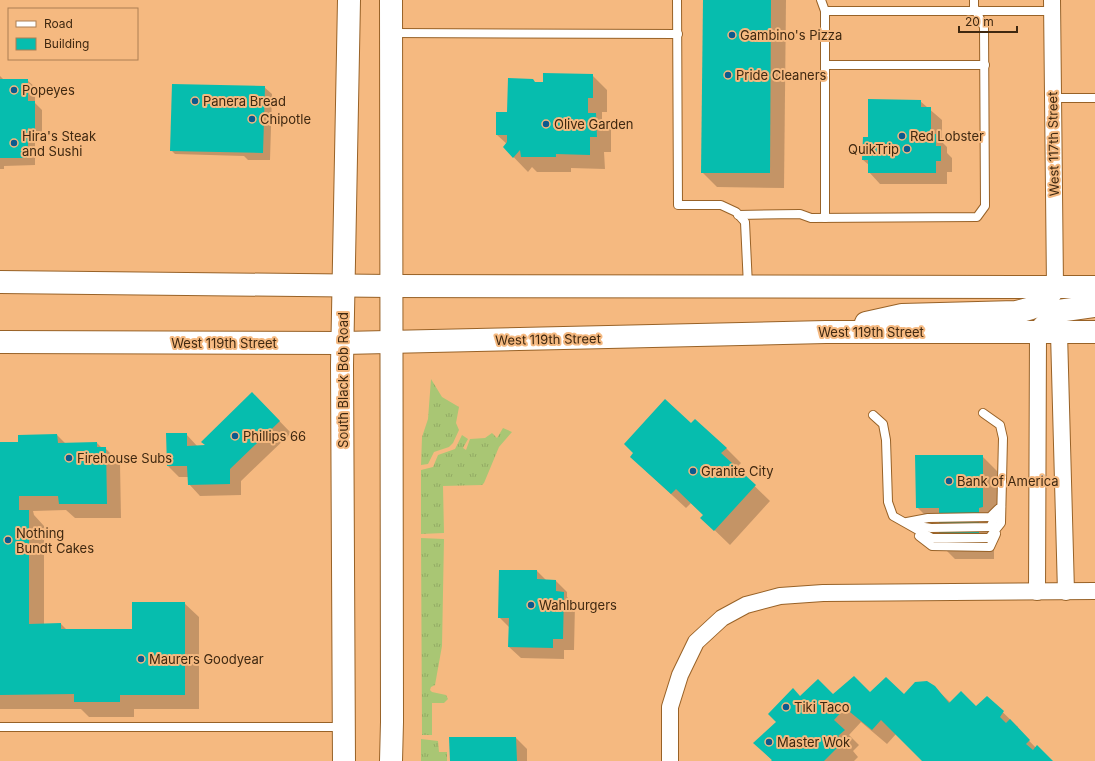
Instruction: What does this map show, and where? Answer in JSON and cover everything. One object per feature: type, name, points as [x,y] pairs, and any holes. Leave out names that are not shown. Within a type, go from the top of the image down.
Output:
[{"type":"main road","name":"South Black Bob Road","points":[[344,761],[343,343],[349,0]]},
{"type":"main road","points":[[391,0],[391,761]]},
{"type":"main road","points":[[0,282],[344,286],[1095,287]]},
{"type":"main road","points":[[826,332],[902,315],[1021,311],[1041,304],[1047,300],[1055,287]]},
{"type":"main road","points":[[1038,332],[1058,311],[1095,306]]},
{"type":"main road","name":"West 119th Street","points":[[0,342],[343,343],[826,332],[1095,332]]},
{"type":"street","name":"West 117th Street","points":[[1052,6],[1055,287]]},
{"type":"street","points":[[1037,592],[1038,332]]},
{"type":"street","points":[[1059,332],[1066,592]]},
{"type":"street","points":[[670,761],[670,706],[680,675],[696,642],[722,618],[746,605],[780,596],[823,593],[1095,591]]},
{"type":"lane","points":[[677,0],[678,205],[721,205],[738,215],[745,222],[748,287]]},
{"type":"lane","points":[[821,0],[825,11],[825,218]]},
{"type":"lane","points":[[738,215],[800,214],[811,218],[977,217],[985,206],[985,65],[984,27],[976,10],[974,0]]},
{"type":"lane","points":[[825,11],[976,10],[1052,6]]},
{"type":"lane","points":[[391,33],[678,34]]},
{"type":"lane","points":[[825,65],[985,65]]},
{"type":"lane","points":[[1053,98],[1095,98]]},
{"type":"lane","points":[[873,415],[883,424],[886,440],[889,510],[893,516],[902,523],[932,538],[989,538],[1001,523],[1003,504],[1003,438],[1000,425],[983,414]]},
{"type":"lane","points":[[902,523],[928,518],[990,517],[1003,504]]},
{"type":"lane","points":[[0,727],[343,727]]},
{"type":"green space","points":[[431,379],[442,397],[459,407],[456,423],[459,430],[453,443],[449,447],[434,452],[428,464],[421,465],[422,437],[428,419]]},
{"type":"green space","points":[[503,428],[512,432],[499,447],[484,483],[482,485],[443,486],[444,533],[421,534],[421,470],[433,467],[438,455],[455,449],[462,435],[468,439],[463,448],[466,450],[470,439],[485,438],[492,433],[497,438]]},
{"type":"green space","points":[[421,538],[444,539],[442,646],[435,685],[431,687],[430,690],[432,692],[446,695],[448,699],[444,703],[432,703],[432,735],[422,735]]},
{"type":"green space","points":[[421,739],[438,741],[439,752],[447,752],[447,761],[421,761]]},
{"type":"building","points":[[703,0],[771,0],[770,173],[701,173]]},
{"type":"building","name":"Olive Garden","points":[[543,73],[593,74],[593,98],[588,98],[588,113],[596,113],[597,137],[590,137],[590,155],[556,154],[556,157],[521,157],[520,150],[513,158],[503,147],[507,142],[507,135],[496,135],[496,112],[507,112],[508,78],[533,79],[535,82],[543,82]]},
{"type":"building","points":[[0,79],[28,79],[28,101],[35,101],[35,129],[28,128],[28,158],[0,158]]},
{"type":"building","points":[[172,84],[265,86],[263,153],[170,151]]},
{"type":"building","name":"Red Lobster","points":[[868,99],[921,100],[921,107],[931,107],[931,134],[936,134],[936,146],[941,146],[941,161],[936,161],[936,173],[868,173],[868,160],[862,160],[863,137],[868,137]]},
{"type":"building","name":"Phillips 66","points":[[252,392],[280,421],[230,469],[230,484],[188,485],[187,466],[167,466],[166,433],[187,433],[187,446],[205,445],[201,442]]},
{"type":"building","name":"Granite City","points":[[665,399],[691,423],[695,419],[727,448],[721,453],[756,485],[714,531],[700,518],[703,515],[676,489],[671,494],[630,457],[633,453],[624,444]]},
{"type":"building","points":[[57,434],[58,443],[97,442],[97,447],[106,447],[107,504],[59,504],[58,496],[19,496],[19,510],[29,510],[29,624],[61,623],[61,629],[132,629],[132,602],[185,602],[185,695],[120,695],[120,702],[74,702],[74,694],[0,695],[0,442],[18,442],[18,435]]},
{"type":"building","name":"Bank of America","points":[[915,455],[983,455],[983,507],[979,508],[979,545],[939,545],[939,508],[916,508]]},
{"type":"building","name":"Wahlburgers","points":[[499,570],[537,570],[537,579],[556,580],[556,591],[564,592],[563,639],[553,639],[553,648],[508,647],[509,618],[498,618]]},
{"type":"building","points":[[854,676],[870,692],[886,677],[904,694],[915,682],[927,681],[935,686],[949,703],[961,691],[976,706],[987,696],[1004,711],[1000,717],[1006,723],[1010,719],[1030,740],[1026,744],[1033,750],[1037,745],[1053,761],[922,761],[881,720],[872,730],[845,708],[834,720],[845,730],[838,736],[844,741],[824,761],[771,761],[772,760],[753,743],[776,722],[768,714],[793,688],[800,696],[818,679],[833,694]]},
{"type":"building","points":[[449,737],[516,737],[517,761],[450,761]]},
{"type":"place","name":"Gambino's Pizza","points":[[732,35]]},
{"type":"place","name":"Pride Cleaners","points":[[728,75]]},
{"type":"place","name":"Popeyes","points":[[14,90]]},
{"type":"place","name":"Panera Bread","points":[[195,101]]},
{"type":"place","name":"Chipotle","points":[[252,119]]},
{"type":"place","name":"Olive Garden","points":[[546,124]]},
{"type":"place","name":"Red Lobster","points":[[902,136]]},
{"type":"place","name":"Hira's Steak and Sushi","points":[[14,143]]},
{"type":"place","name":"QuikTrip","points":[[907,149]]},
{"type":"place","name":"Phillips 66","points":[[235,436]]},
{"type":"place","name":"Firehouse Subs","points":[[69,458]]},
{"type":"place","name":"Granite City","points":[[693,471]]},
{"type":"place","name":"Bank of America","points":[[949,481]]},
{"type":"place","name":"Nothing Bundt Cakes","points":[[8,540]]},
{"type":"place","name":"Wahlburgers","points":[[531,605]]},
{"type":"place","name":"Maurers Goodyear","points":[[141,659]]},
{"type":"place","name":"Tiki Taco","points":[[786,707]]},
{"type":"place","name":"Master Wok","points":[[769,742]]}]
